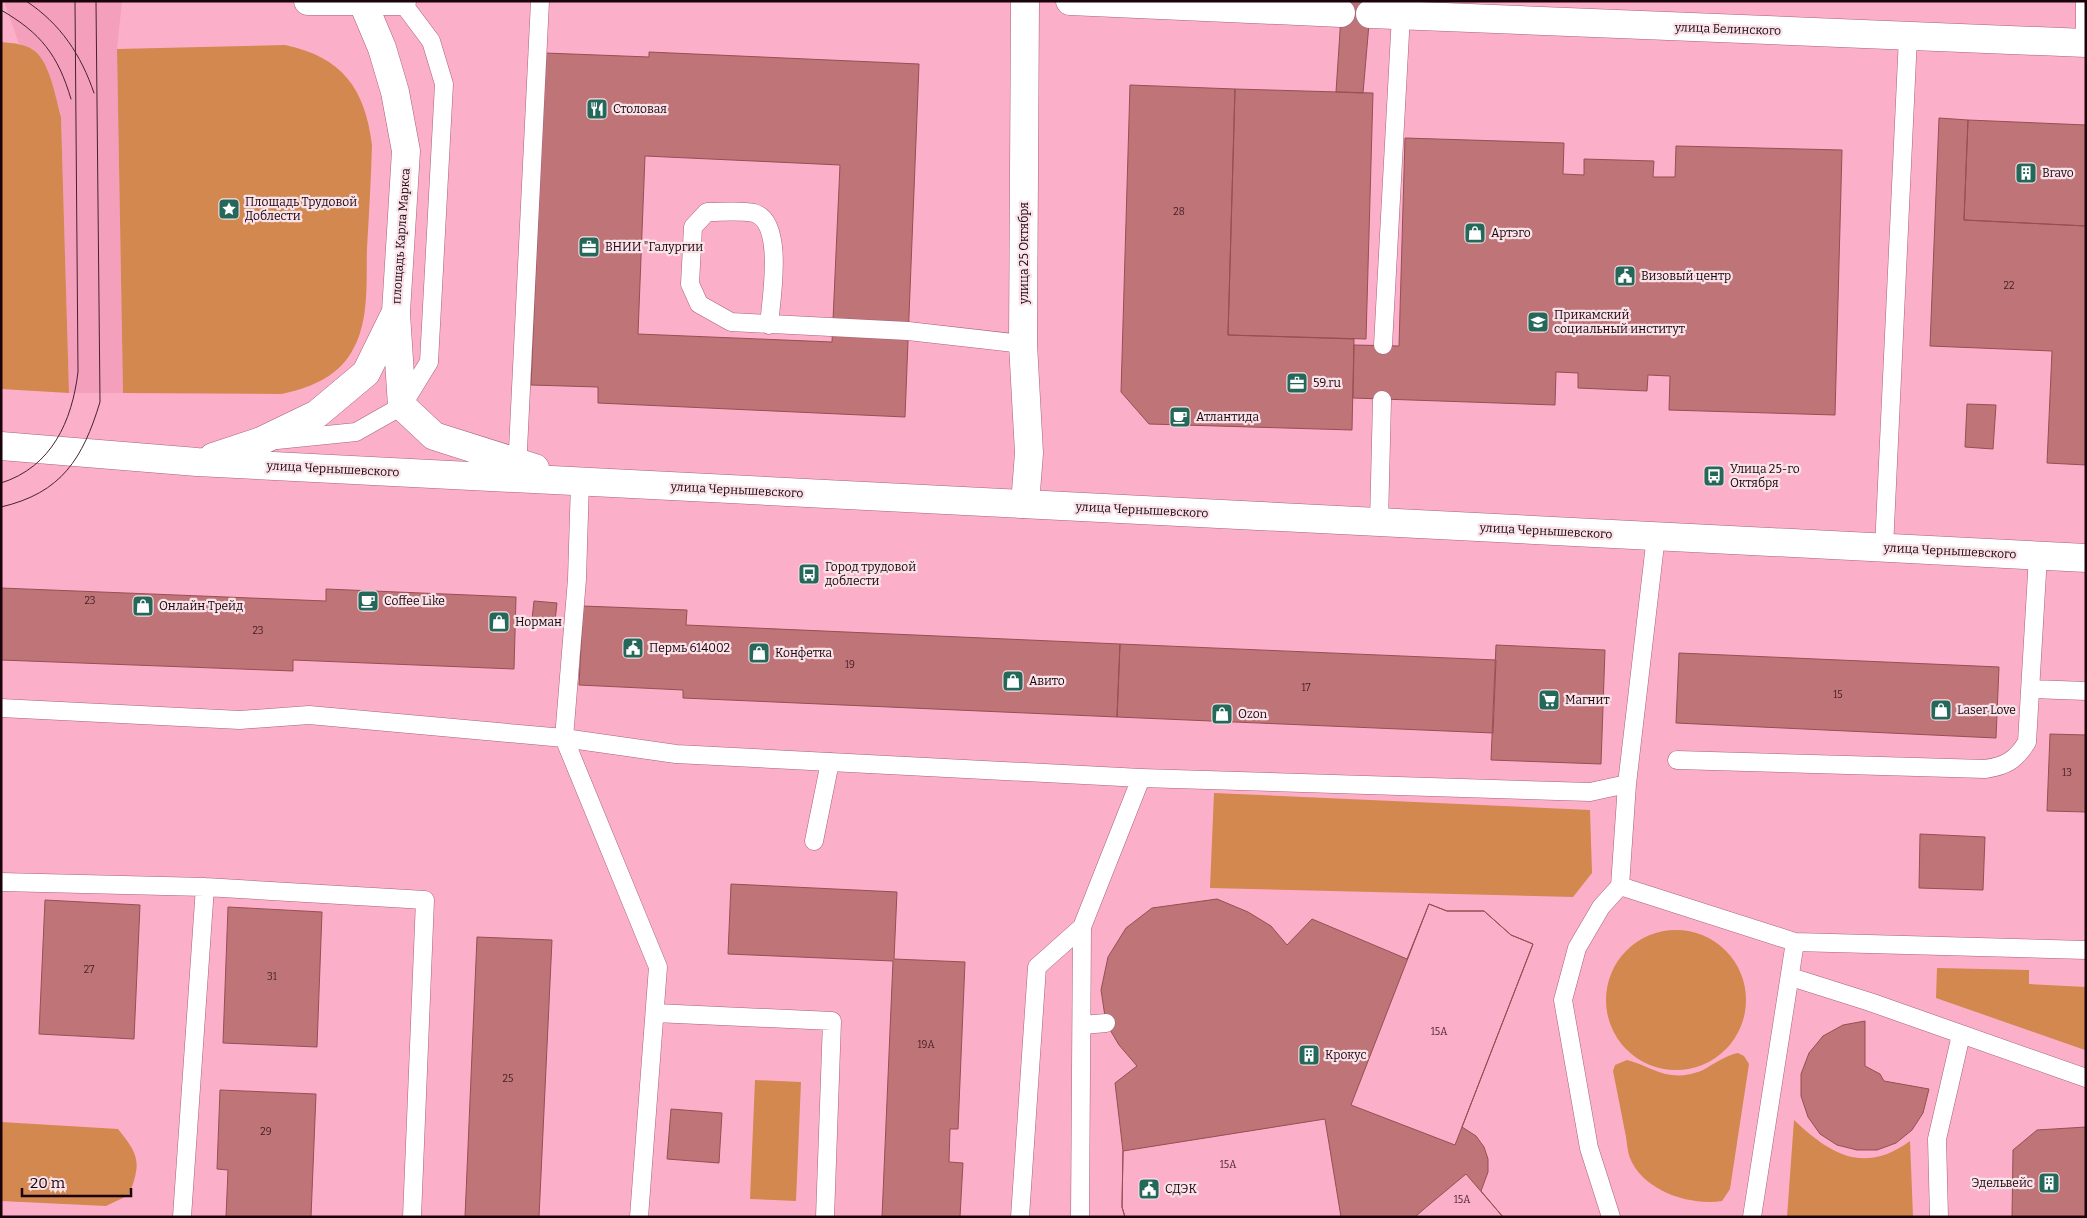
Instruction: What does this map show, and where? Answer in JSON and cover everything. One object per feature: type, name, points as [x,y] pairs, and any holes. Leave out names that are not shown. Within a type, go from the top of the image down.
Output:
[{"type":"main road","points":[[308,1],[402,1]]},
{"type":"main road","name":"улица 25 Октября","points":[[1025,504],[1029,453],[1024,344],[1026,1]]},
{"type":"main road","points":[[1070,1],[1341,13]]},
{"type":"main road","name":"площадь Карла Маркса","points":[[1,446],[197,462],[261,441],[317,414],[366,374],[396,312],[406,151],[396,92],[382,48],[363,2]]},
{"type":"main road","name":"улица Белинского","points":[[1370,14],[2085,43]]},
{"type":"main road","points":[[396,312],[402,406],[434,436],[517,471]]},
{"type":"main road","name":"улица Чернышевского","points":[[197,462],[517,471],[580,482],[2086,558]]},
{"type":"lane","points":[[261,441],[356,432],[402,406],[428,362],[444,84],[430,41],[402,1]]},
{"type":"lane","points":[[517,471],[540,1]]},
{"type":"lane","points":[[2085,1],[2085,43]]},
{"type":"lane","points":[[1383,345],[1401,15]]},
{"type":"lane","points":[[1884,548],[1908,37]]},
{"type":"lane","points":[[770,325],[774,241],[768,224],[755,213],[707,212],[692,227],[690,284],[698,304],[731,322],[770,325],[908,331],[1024,344]]},
{"type":"lane","points":[[1379,522],[1382,400]]},
{"type":"lane","points":[[580,482],[577,579],[564,738],[658,967],[639,1217]]},
{"type":"lane","points":[[1612,1217],[1589,1148],[1563,1000],[1577,948],[1601,907],[1620,886],[1627,784],[1656,536]]},
{"type":"lane","points":[[1677,760],[1985,770],[2004,767],[2019,755],[2027,742],[2038,556]]},
{"type":"lane","points":[[2031,689],[2086,691]]},
{"type":"lane","points":[[1,708],[240,720],[309,715],[564,738],[676,754],[1141,778],[1590,792],[1627,784]]},
{"type":"lane","points":[[814,841],[830,762]]},
{"type":"lane","points":[[1080,1217],[1082,927],[1141,778]]},
{"type":"lane","points":[[1,882],[205,887],[426,900],[412,1217]]},
{"type":"lane","points":[[1620,886],[1795,942],[2086,950]]},
{"type":"lane","points":[[182,1217],[205,887]]},
{"type":"lane","points":[[1020,1217],[1038,967],[1082,927]]},
{"type":"lane","points":[[1752,1217],[1795,942]]},
{"type":"lane","points":[[1790,978],[1870,1002],[2086,1078]]},
{"type":"lane","points":[[655,1014],[832,1021],[825,1217]]},
{"type":"lane","points":[[1082,1026],[1106,1023]]},
{"type":"lane","points":[[1938,1217],[1937,1139],[1962,1035]]},
{"type":"shaded area","points":[[4,1],[122,1],[117,49],[123,393],[69,393],[61,117],[52,84],[38,54],[19,44]]},
{"type":"shaded area","points":[[1,42],[26,46],[43,60],[50,76],[61,117],[69,393],[1,389]]},
{"type":"shaded area","points":[[285,45],[305,50],[336,67],[356,91],[369,125],[372,145],[367,288],[364,315],[357,341],[345,362],[329,376],[291,392],[281,394],[123,393],[117,49]]},
{"type":"shaded area","points":[[1214,793],[1590,810],[1592,873],[1573,897],[1210,888]]},
{"type":"shaded area","points":[[1676,930],[1690,931],[1703,935],[1725,951],[1741,973],[1745,986],[1745,1014],[1741,1027],[1725,1049],[1703,1065],[1690,1069],[1676,1070],[1662,1069],[1649,1065],[1627,1049],[1611,1027],[1607,1014],[1606,1000],[1607,986],[1611,973],[1627,951],[1649,935],[1662,931]]},
{"type":"shaded area","points":[[1937,968],[2029,970],[2029,984],[2086,987],[2085,1050],[1936,998]]},
{"type":"shaded area","points":[[1738,1053],[1744,1056],[1749,1064],[1730,1189],[1722,1201],[1709,1202],[1682,1198],[1656,1187],[1636,1170],[1630,1158],[1613,1071],[1615,1065],[1627,1060],[1663,1073],[1681,1075],[1703,1070]]},
{"type":"shaded area","points":[[755,1080],[801,1082],[796,1201],[750,1199]]},
{"type":"shaded area","points":[[1794,1120],[1807,1132],[1834,1151],[1848,1156],[1878,1157],[1910,1141],[1913,1217],[1787,1217]]},
{"type":"shaded area","points":[[1,1122],[118,1129],[131,1146],[136,1160],[137,1167],[129,1195],[106,1206],[1,1201]]},
{"type":"building","points":[[1342,1],[1371,1],[1363,93],[1336,92]]},
{"type":"building","name":"ВНИИ \"Галургии","points":[[649,52],[919,64],[905,417],[598,403],[598,387],[531,385],[545,53],[649,57]],"holes":[[[645,156],[840,165],[832,342],[638,334]]]},
{"type":"building","points":[[1130,85],[1235,89],[1228,335],[1354,339],[1352,430],[1149,424],[1121,392]]},
{"type":"building","points":[[1235,89],[1373,93],[1366,339],[1228,335]]},
{"type":"building","points":[[1939,118],[1968,120],[1964,220],[2086,226],[2086,465],[2047,463],[2052,351],[1930,346]]},
{"type":"building","name":"Bravo","points":[[1968,120],[2086,125],[2086,226],[1964,220]]},
{"type":"building","points":[[1405,138],[1564,143],[1563,174],[1584,175],[1584,159],[1654,161],[1653,177],[1675,177],[1676,146],[1842,150],[1835,415],[1669,410],[1670,376],[1648,375],[1647,391],[1578,388],[1578,373],[1556,372],[1555,405],[1353,398],[1354,345],[1399,346]]},
{"type":"building","points":[[1967,404],[1996,405],[1993,449],[1965,447]]},
{"type":"building","points":[[1,588],[326,601],[326,589],[516,597],[514,669],[293,660],[293,671],[1,660]]},
{"type":"building","points":[[534,601],[557,603],[555,621],[532,619]]},
{"type":"building","points":[[583,606],[687,610],[686,625],[1120,644],[1117,717],[683,698],[683,690],[579,685]]},
{"type":"building","points":[[1120,644],[1496,660],[1493,733],[1117,717]]},
{"type":"building","name":"Магнит","points":[[1496,645],[1605,650],[1601,764],[1491,760]]},
{"type":"building","points":[[1679,653],[1999,667],[1996,738],[1676,723]]},
{"type":"building","points":[[2050,734],[2086,735],[2086,812],[2047,811]]},
{"type":"building","points":[[1920,834],[1985,837],[1983,890],[1919,888]]},
{"type":"building","points":[[731,884],[897,892],[894,959],[965,962],[958,1129],[950,1129],[949,1162],[963,1163],[960,1217],[882,1217],[893,961],[728,954]]},
{"type":"building","name":"Крокус","points":[[1217,899],[1248,912],[1271,926],[1287,945],[1312,919],[1407,959],[1429,904],[1447,911],[1484,911],[1511,935],[1533,944],[1462,1127],[1476,1136],[1484,1147],[1488,1159],[1488,1172],[1481,1191],[1503,1217],[1125,1217],[1122,1207],[1123,1151],[1115,1083],[1137,1066],[1119,1045],[1106,1023],[1101,990],[1108,957],[1126,928],[1152,908]]},
{"type":"building","points":[[45,900],[140,905],[134,1039],[39,1034]]},
{"type":"building","name":"Крокус","points":[[1429,904],[1447,911],[1484,911],[1511,935],[1533,944],[1455,1145],[1351,1105]]},
{"type":"building","points":[[228,907],[322,912],[317,1047],[223,1043]]},
{"type":"building","points":[[477,937],[552,940],[539,1217],[465,1217]]},
{"type":"building","points":[[1865,1021],[1865,1066],[1880,1074],[1884,1081],[1929,1089],[1923,1113],[1912,1130],[1896,1143],[1877,1150],[1857,1150],[1837,1145],[1820,1134],[1808,1117],[1801,1096],[1801,1074],[1809,1053],[1823,1036],[1843,1025]]},
{"type":"building","points":[[220,1090],[316,1094],[311,1217],[226,1217],[228,1170],[217,1169]]},
{"type":"building","points":[[671,1109],[722,1113],[719,1163],[667,1159]]},
{"type":"building","points":[[1325,1119],[1341,1217],[1125,1217],[1122,1207],[1123,1151]]},
{"type":"building","name":"Эдельвейс","points":[[2086,1127],[2086,1217],[2012,1217],[2013,1150],[2037,1130]]},
{"type":"building","points":[[1466,1174],[1503,1217],[1415,1217],[1424,1209]]},
{"type":"tram line","points":[[26,1],[50,20],[68,41],[83,66],[94,93]]},
{"type":"tram line","points":[[1,483],[19,476],[34,466],[56,440],[71,408],[78,372],[75,1]]},
{"type":"tram line","points":[[1,507],[40,493],[67,470],[86,440],[100,402],[96,1]]},
{"type":"tram line","points":[[1,10],[27,27],[46,47],[60,70],[71,99]]},
{"type":"place","name":"Столовая","points":[[597,109]]},
{"type":"place","name":"Bravo","points":[[2026,173]]},
{"type":"place","name":"Площадь Трудовой Доблести","points":[[229,209]]},
{"type":"place","name":"Артэго","points":[[1475,233]]},
{"type":"place","name":"ВНИИ \"Галургии","points":[[589,247]]},
{"type":"place","name":"Визовый центр","points":[[1625,276]]},
{"type":"place","name":"Прикамский социальный институт","points":[[1538,322]]},
{"type":"place","name":"59.ru","points":[[1297,383]]},
{"type":"place","name":"Атлантида","points":[[1180,417]]},
{"type":"place","name":"Улица 25-го Октября","points":[[1714,476]]},
{"type":"place","name":"Город трудовой доблести","points":[[809,574]]},
{"type":"place","name":"Coffee Like","points":[[368,601]]},
{"type":"place","name":"Онлайн Трейд","points":[[143,606]]},
{"type":"place","name":"Норман","points":[[499,622]]},
{"type":"place","name":"Пермь 614002","points":[[633,648]]},
{"type":"place","name":"Конфетка","points":[[759,653]]},
{"type":"place","name":"Авито","points":[[1013,681]]},
{"type":"place","name":"Магнит","points":[[1549,700]]},
{"type":"place","name":"Laser Love","points":[[1941,710]]},
{"type":"place","name":"Ozon","points":[[1222,714]]},
{"type":"place","name":"Крокус","points":[[1309,1055]]},
{"type":"place","name":"Эдельвейс","points":[[2049,1183]]},
{"type":"place","name":"СДЭК","points":[[1149,1189]]}]
